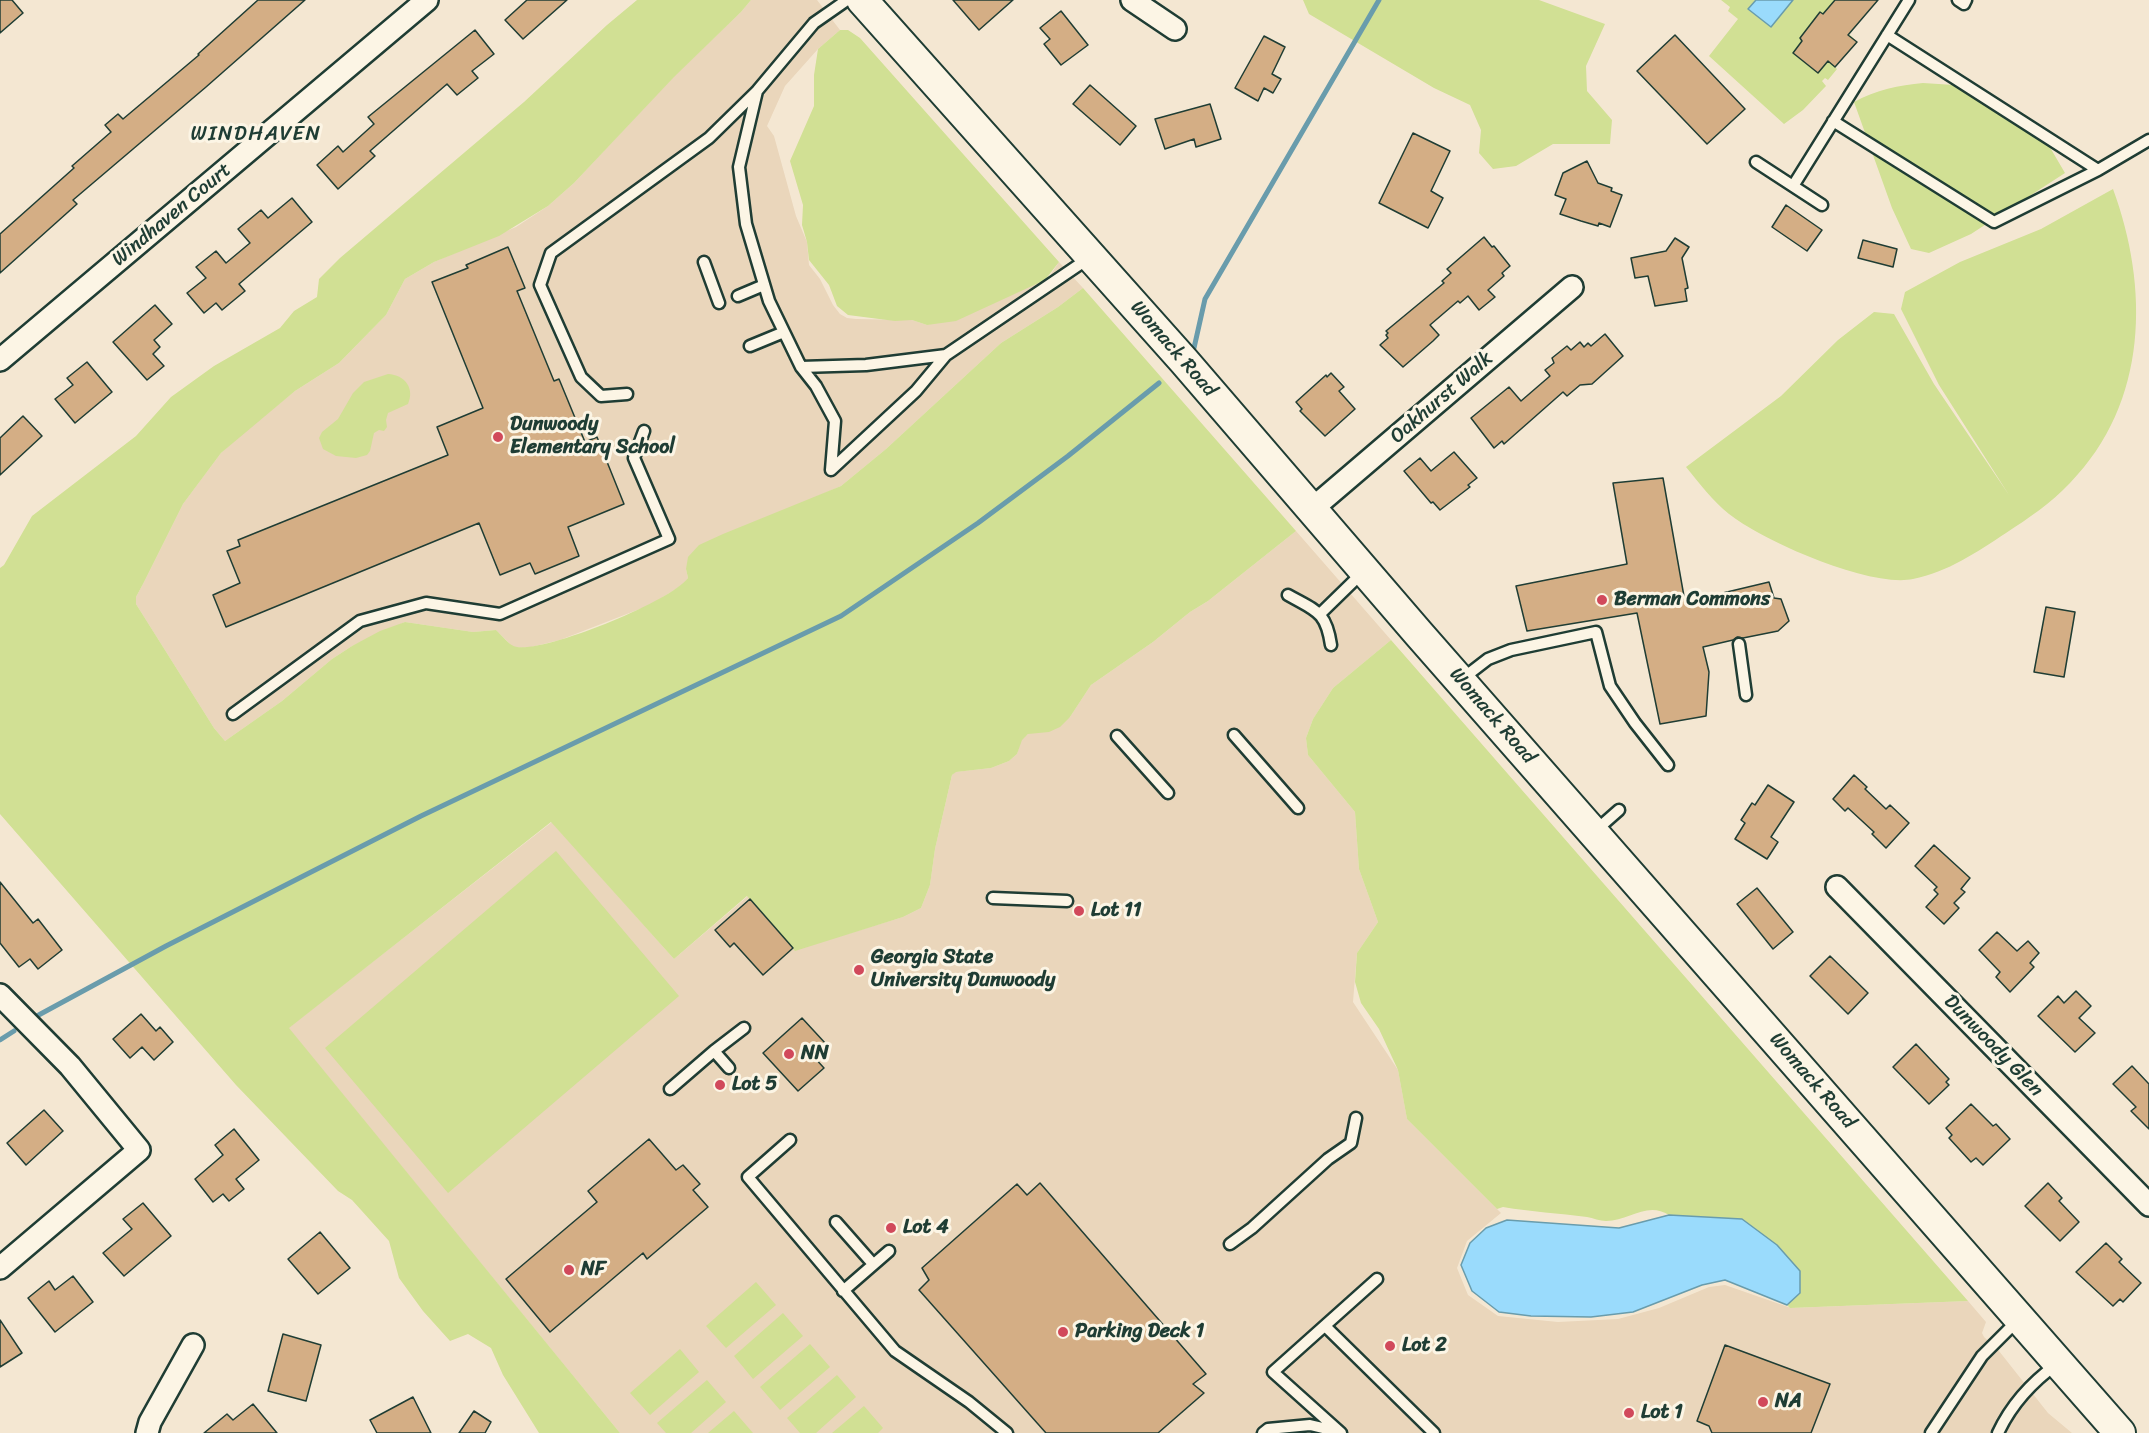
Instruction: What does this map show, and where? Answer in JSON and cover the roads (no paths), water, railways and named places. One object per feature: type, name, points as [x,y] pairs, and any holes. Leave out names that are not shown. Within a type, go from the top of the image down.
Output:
[{"type":"street","name":"Windhaven Court","points":[[0,360],[427,0]]},
{"type":"street","name":"Womack Road","points":[[862,0],[1091,257],[2120,1433]]},
{"type":"street","points":[[1132,0],[1175,28]]},
{"type":"street","name":"Oakhurst Walk","points":[[1312,509],[1572,287]]},
{"type":"street","name":"Dunwoody Glen","points":[[1837,887],[2149,1205]]},
{"type":"street","points":[[0,995],[70,1066],[139,1150],[0,1268]]},
{"type":"street","points":[[147,1433],[150,1422],[193,1345]]},
{"type":"lane","points":[[627,394],[601,396],[582,377],[540,285],[551,254],[709,138],[757,91],[814,23],[847,0]]},
{"type":"lane","points":[[1793,186],[1909,0]]},
{"type":"lane","points":[[1958,0],[1964,4],[1966,0]]},
{"type":"lane","points":[[1887,35],[2098,170]]},
{"type":"lane","points":[[757,91],[739,167],[746,224],[769,301],[801,368],[816,386],[835,421],[831,470],[916,391],[946,355],[1091,257]]},
{"type":"lane","points":[[1833,121],[1995,222],[2098,170],[2149,140]]},
{"type":"lane","points":[[1756,162],[1822,205]]},
{"type":"lane","points":[[704,262],[719,303]]},
{"type":"lane","points":[[738,296],[764,285]]},
{"type":"lane","points":[[750,346],[784,332]]},
{"type":"lane","points":[[801,368],[866,365],[946,355]]},
{"type":"lane","points":[[233,714],[360,621],[426,603],[500,614],[669,539],[634,458],[644,431]]},
{"type":"lane","points":[[1321,613],[1365,570]]},
{"type":"lane","points":[[1288,595],[1321,613],[1329,628],[1331,645]]},
{"type":"lane","points":[[1460,680],[1488,660],[1517,648],[1596,632],[1610,686],[1668,765]]},
{"type":"lane","points":[[1739,644],[1746,695]]},
{"type":"lane","points":[[1234,735],[1298,808]]},
{"type":"lane","points":[[1117,736],[1168,794]]},
{"type":"lane","points":[[1594,832],[1619,810]]},
{"type":"lane","points":[[993,898],[1067,901]]},
{"type":"lane","points":[[670,1089],[744,1028]]},
{"type":"lane","points":[[714,1051],[729,1068]]},
{"type":"lane","points":[[1230,1244],[1252,1228],[1328,1159],[1352,1143],[1356,1118]]},
{"type":"lane","points":[[790,1140],[748,1176],[895,1351],[969,1402],[1007,1433]]},
{"type":"lane","points":[[836,1222],[873,1264]]},
{"type":"lane","points":[[843,1291],[889,1251]]},
{"type":"lane","points":[[1340,1432],[1273,1372],[1377,1279]]},
{"type":"lane","points":[[1931,1433],[1982,1356],[2020,1318]]},
{"type":"lane","points":[[1325,1326],[1434,1433]]},
{"type":"lane","points":[[1998,1433],[2003,1421],[2026,1391],[2059,1363]]},
{"type":"lane","points":[[1263,1433],[1268,1429],[1310,1425],[1340,1432]]},
{"type":"water","points":[[1756,0],[1793,0],[1771,27],[1748,9]]},
{"type":"water","points":[[1669,1215],[1742,1219],[1777,1245],[1800,1271],[1800,1293],[1787,1305],[1725,1280],[1702,1285],[1633,1312],[1591,1317],[1531,1316],[1499,1312],[1472,1291],[1461,1265],[1470,1243],[1486,1228],[1507,1220],[1619,1228]]},
{"type":"waterway","points":[[1194,348],[1205,299],[1379,0]]},
{"type":"waterway","points":[[35,1017],[166,946],[421,816],[841,616],[978,523],[1068,456],[1159,383]]},
{"type":"waterway","points":[[0,1040],[14,1031]]},
{"type":"place","name":"Dunwoody Elementary School","points":[[498,437]]},
{"type":"place","name":"Berman Commons","points":[[1602,600]]},
{"type":"place","name":"Lot 11","points":[[1079,911]]},
{"type":"place","name":"Georgia State University Dunwoody","points":[[859,970]]},
{"type":"place","name":"NN","points":[[789,1054]]},
{"type":"place","name":"Lot 5","points":[[720,1085]]},
{"type":"place","name":"Lot 4","points":[[891,1228]]},
{"type":"place","name":"NF","points":[[569,1270]]},
{"type":"place","name":"Parking Deck 1","points":[[1063,1332]]},
{"type":"place","name":"Lot 2","points":[[1390,1346]]},
{"type":"place","name":"NA","points":[[1763,1402]]},
{"type":"place","name":"Lot 1","points":[[1629,1413]]},
{"type":"district","name":"WINDHAVEN","points":[[256,135]]}]
